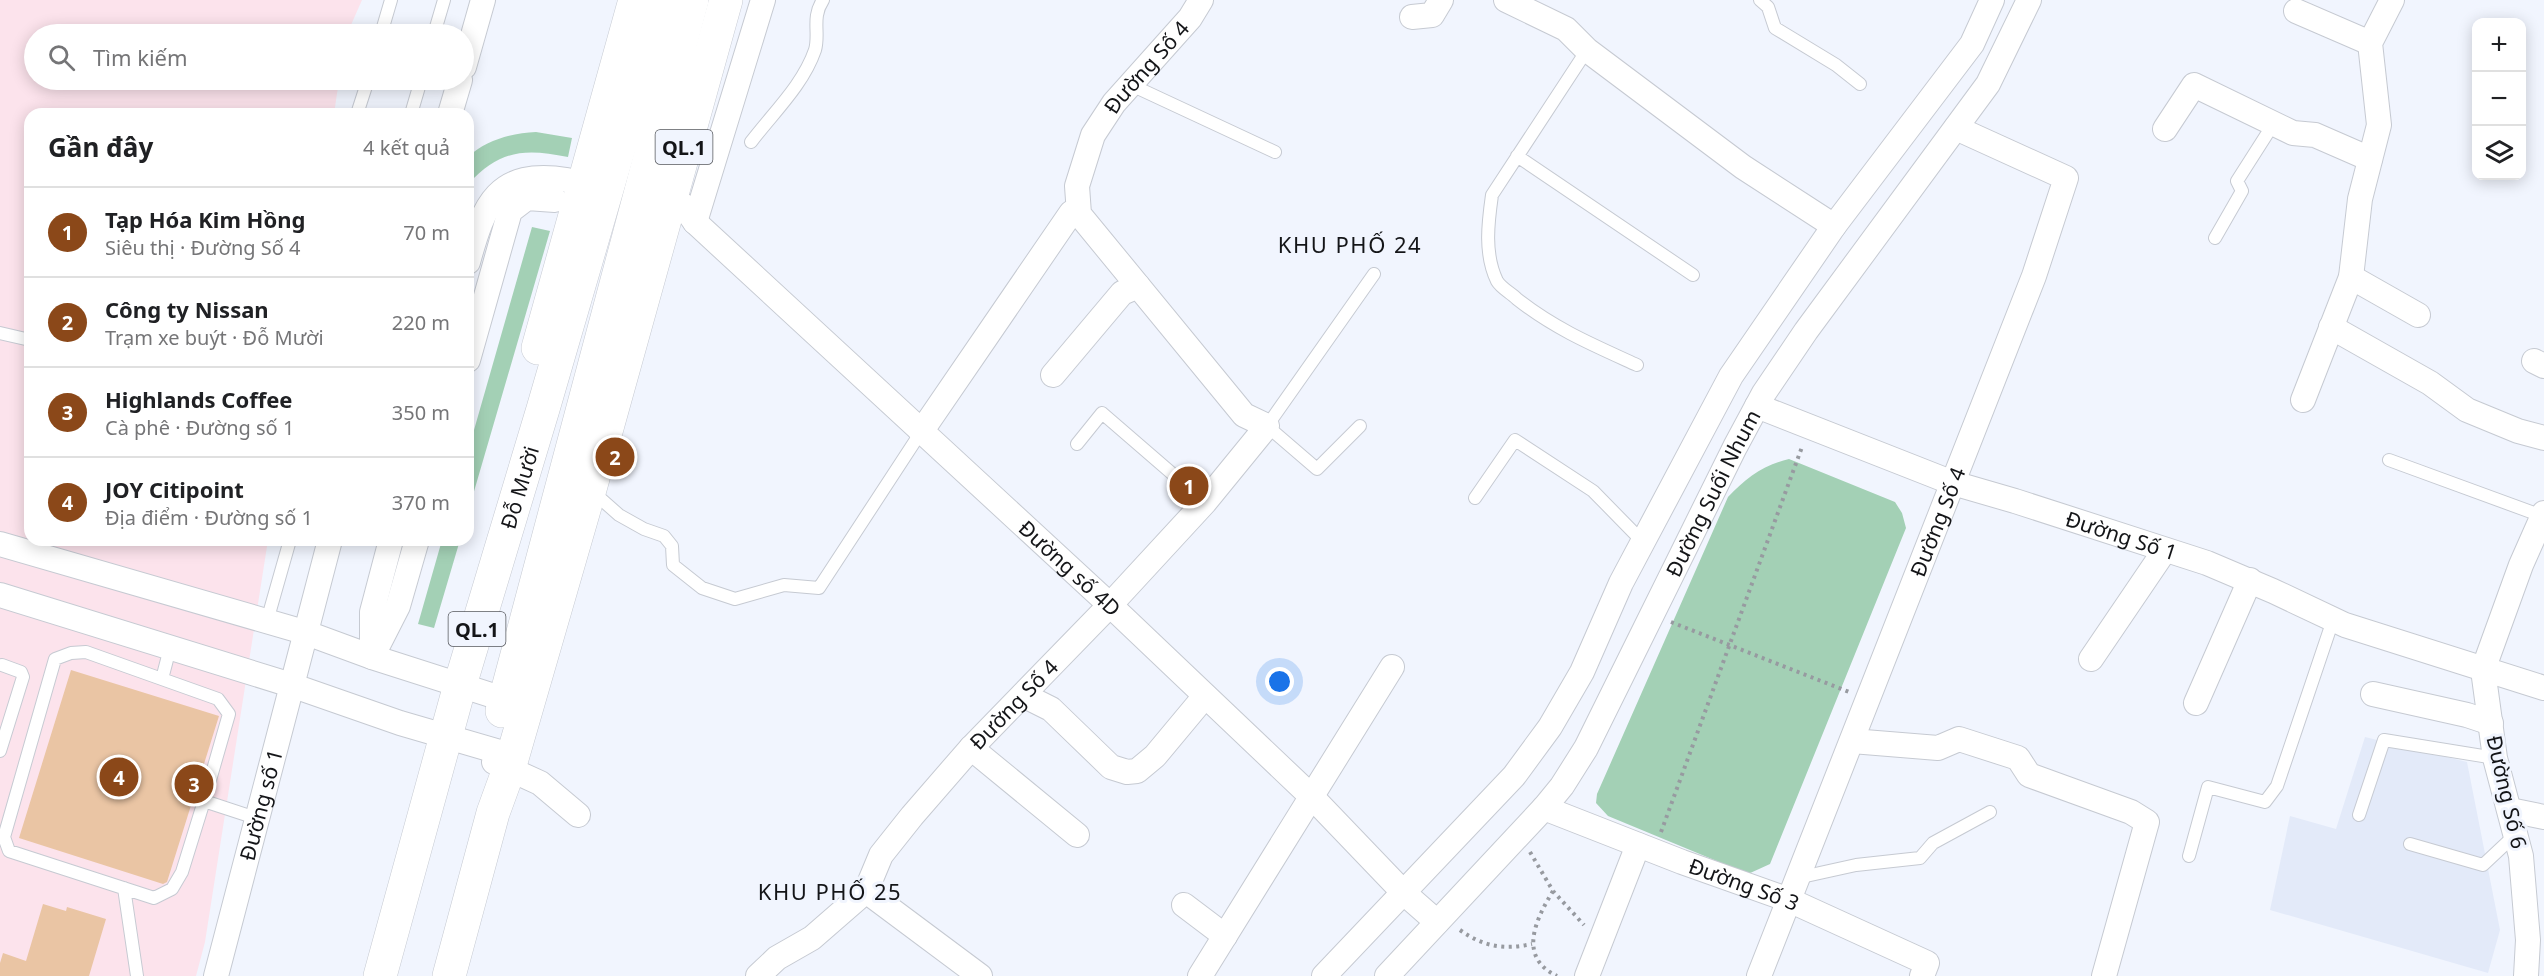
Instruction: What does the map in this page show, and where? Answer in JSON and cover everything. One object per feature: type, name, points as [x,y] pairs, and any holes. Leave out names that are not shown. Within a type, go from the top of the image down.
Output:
[{"type":"highway","name":"Đỗ Mười","points":[[451,682],[523,402],[635,0]]},
{"type":"highway","points":[[634,98],[642,0]]},
{"type":"highway","name":"Đỗ Mười","points":[[360,976],[634,98],[662,0]]},
{"type":"highway","name":"Đỗ Mười","points":[[428,976],[501,759],[658,123],[692,0]]},
{"type":"highway","points":[[658,123],[713,0]]},
{"type":"highway","name":"Đỗ Mười","points":[[516,703],[590,489],[726,0]]},
{"type":"highway","name":"Đỗ Mười","points":[[380,976],[436,733]]},
{"type":"highway","name":"Đỗ Mười","points":[[449,976],[493,813],[501,759]]},
{"type":"street","points":[[474,32],[483,0]]},
{"type":"street","name":"Đường số 4D","points":[[763,0],[726,114],[686,218],[1110,605],[1312,797],[1404,892],[1439,920]]},
{"type":"street","name":"Đường Số 4","points":[[1079,214],[1077,186],[1093,135],[1129,84],[1190,18],[1201,0]]},
{"type":"street","points":[[1413,17],[1432,15],[1441,0]]},
{"type":"street","points":[[1506,0],[1566,29],[1587,50],[1743,167],[1834,226]]},
{"type":"street","points":[[1324,976],[1514,776],[1550,727],[1582,672],[1621,583],[1731,376],[1834,226],[1972,44],[1992,0]]},
{"type":"street","name":"Đường Suối Nhum","points":[[1387,976],[1562,786],[1586,748],[1757,406],[1806,331],[1988,84],[2030,0]]},
{"type":"street","points":[[2303,400],[2351,277],[2360,199],[2379,125],[2370,43],[2391,0]]},
{"type":"street","points":[[2296,11],[2370,43]]},
{"type":"street","points":[[2165,129],[2194,86],[2293,133],[2315,135],[2370,159]]},
{"type":"street","points":[[452,108],[457,90]]},
{"type":"street","name":"Đường Số 4","points":[[1759,976],[2034,276],[2066,178],[1956,128]]},
{"type":"street","points":[[474,242],[488,204],[504,190],[525,180],[543,177],[561,190],[527,198],[510,211],[474,339]]},
{"type":"street","points":[[921,432],[1071,213],[1079,214],[1245,415],[1267,426]]},
{"type":"street","points":[[2351,277],[2418,315]]},
{"type":"street","points":[[1053,375],[1122,293],[1137,286]]},
{"type":"street","points":[[2331,327],[2430,383],[2467,410],[2518,431],[2544,438]]},
{"type":"street","name":"Đường Số 1","points":[[1757,406],[1953,483],[2015,501],[2250,580],[2333,620],[2544,688]]},
{"type":"street","name":"Đường Số 4","points":[[758,976],[777,958],[812,938],[866,891],[881,855],[912,816],[972,748],[1110,605],[1205,502],[1267,426]]},
{"type":"street","name":"Đường Số 6","points":[[2526,976],[2535,924],[2522,856],[2495,758],[2483,670],[2521,565],[2543,515]]},
{"type":"street","points":[[0,544],[304,632],[372,657],[516,703]]},
{"type":"street","name":"Đường số 1","points":[[216,976],[328,546]]},
{"type":"street","points":[[372,657],[372,612],[389,546]]},
{"type":"street","points":[[372,657],[398,606],[415,546]]},
{"type":"street","points":[[2091,660],[2165,550]]},
{"type":"street","points":[[2196,703],[2250,580]]},
{"type":"street","points":[[0,596],[291,685],[436,733],[501,759],[540,783],[578,815]]},
{"type":"street","points":[[1200,976],[1392,667]]},
{"type":"street","points":[[2373,694],[2467,715],[2492,723]]},
{"type":"street","points":[[1023,695],[1051,709],[1112,767],[1127,772],[1137,771],[1155,756],[1205,696]]},
{"type":"street","points":[[1851,741],[1938,748],[1959,739],[2018,758],[2029,775],[2131,812],[2147,822],[2104,976]]},
{"type":"street","points":[[972,748],[1077,836]]},
{"type":"street","name":"Đường Số 3","points":[[1544,808],[1646,848],[1793,889],[1927,963],[1922,976]]},
{"type":"street","points":[[2513,822],[2544,817]]},
{"type":"street","points":[[1587,976],[1603,934],[1646,848]]},
{"type":"street","points":[[866,891],[980,976]]},
{"type":"street","points":[[1184,905],[1225,936]]},
{"type":"lane","points":[[384,24],[392,0]]},
{"type":"lane","points":[[437,24],[444,0]]},
{"type":"lane","points":[[751,142],[799,82],[815,48],[815,17],[821,0]]},
{"type":"lane","points":[[1760,0],[1768,7],[1775,28],[1836,65],[1860,84]]},
{"type":"lane","points":[[1587,50],[1492,195],[1488,221],[1489,258],[1498,283],[1539,316],[1568,334],[1637,365]]},
{"type":"lane","points":[[1129,84],[1275,152]]},
{"type":"lane","points":[[359,108],[365,90]]},
{"type":"lane","points":[[413,108],[418,90]]},
{"type":"lane","points":[[2215,238],[2242,191],[2237,181],[2274,123]]},
{"type":"lane","points":[[1517,156],[1693,275]]},
{"type":"lane","points":[[1360,426],[1317,469],[1267,426],[1374,274]]},
{"type":"lane","points":[[0,333],[24,339]]},
{"type":"lane","points":[[1077,444],[1102,413],[1205,502]]},
{"type":"lane","points":[[590,489],[619,516],[664,536],[672,546],[673,565],[702,588],[735,599],[784,585],[819,588],[921,432]]},
{"type":"lane","points":[[1475,498],[1515,440],[1593,491],[1643,542]]},
{"type":"lane","points":[[2389,460],[2543,515]]},
{"type":"lane","points":[[267,621],[288,546]]},
{"type":"lane","points":[[2189,855],[2208,787],[2265,802],[2277,786],[2333,620]]},
{"type":"lane","points":[[162,679],[170,648]]},
{"type":"lane","points":[[86,652],[162,679],[218,699],[229,714],[182,872],[171,890],[154,898],[9,851],[4,837],[55,659],[71,653],[86,652]]},
{"type":"lane","points":[[0,751],[23,677],[21,672],[2,665]]},
{"type":"lane","points":[[2359,814],[2384,740],[2495,758]]},
{"type":"lane","points":[[204,801],[256,818]]},
{"type":"lane","points":[[1793,889],[1856,865],[1920,858],[1933,843],[1990,812]]},
{"type":"lane","points":[[2410,844],[2483,865],[2513,822]]},
{"type":"lane","points":[[124,888],[137,976]]},
{"type":"path","points":[[1646,848],[1730,646],[1810,427]]},
{"type":"path","points":[[1654,615],[1868,699]]},
{"type":"path","points":[[1519,833],[1552,891],[1581,923],[1603,934]]},
{"type":"path","points":[[1552,891],[1538,916],[1532,944],[1537,959],[1557,976]]},
{"type":"path","points":[[1439,920],[1488,946],[1510,949],[1532,944]]},
{"type":"shaded area","points":[[0,0],[362,0],[351,24],[24,24],[24,90],[338,90],[335,108],[24,108],[24,546],[267,546],[205,942],[196,976],[0,976]]},
{"type":"shaded area","points":[[2365,737],[2467,762],[2500,930],[2488,973],[2270,910],[2290,816],[2336,829]]},
{"type":"green space","points":[[536,132],[572,138],[568,157],[538,153],[514,154],[491,164],[474,178],[474,152],[500,138]]},
{"type":"green space","points":[[532,227],[550,231],[474,491],[474,430]]},
{"type":"green space","points":[[1789,459],[1895,502],[1902,513],[1906,528],[1770,864],[1748,874],[1608,816],[1596,803],[1597,794],[1728,497],[1756,473]]},
{"type":"green space","points":[[440,546],[458,546],[434,628],[418,624]]},
{"type":"building","points":[[71,670],[219,716],[167,882],[163,884],[19,838]]},
{"type":"building","points":[[43,904],[66,911],[67,907],[106,919],[89,976],[0,976],[3,953],[26,961]]},
{"type":"place","name":"Công ty Nissan","points":[[615,457]]},
{"type":"place","name":"Tạp Hóa Kim Hồng","points":[[1189,486]]},
{"type":"place","name":"JOY Citipoint","points":[[119,777]]},
{"type":"place","name":"Highlands Coffee","points":[[194,784]]},
{"type":"district","name":"KHU PHỐ 24","points":[[1350,244]]},
{"type":"district","name":"KHU PHỐ 25","points":[[830,891]]}]
